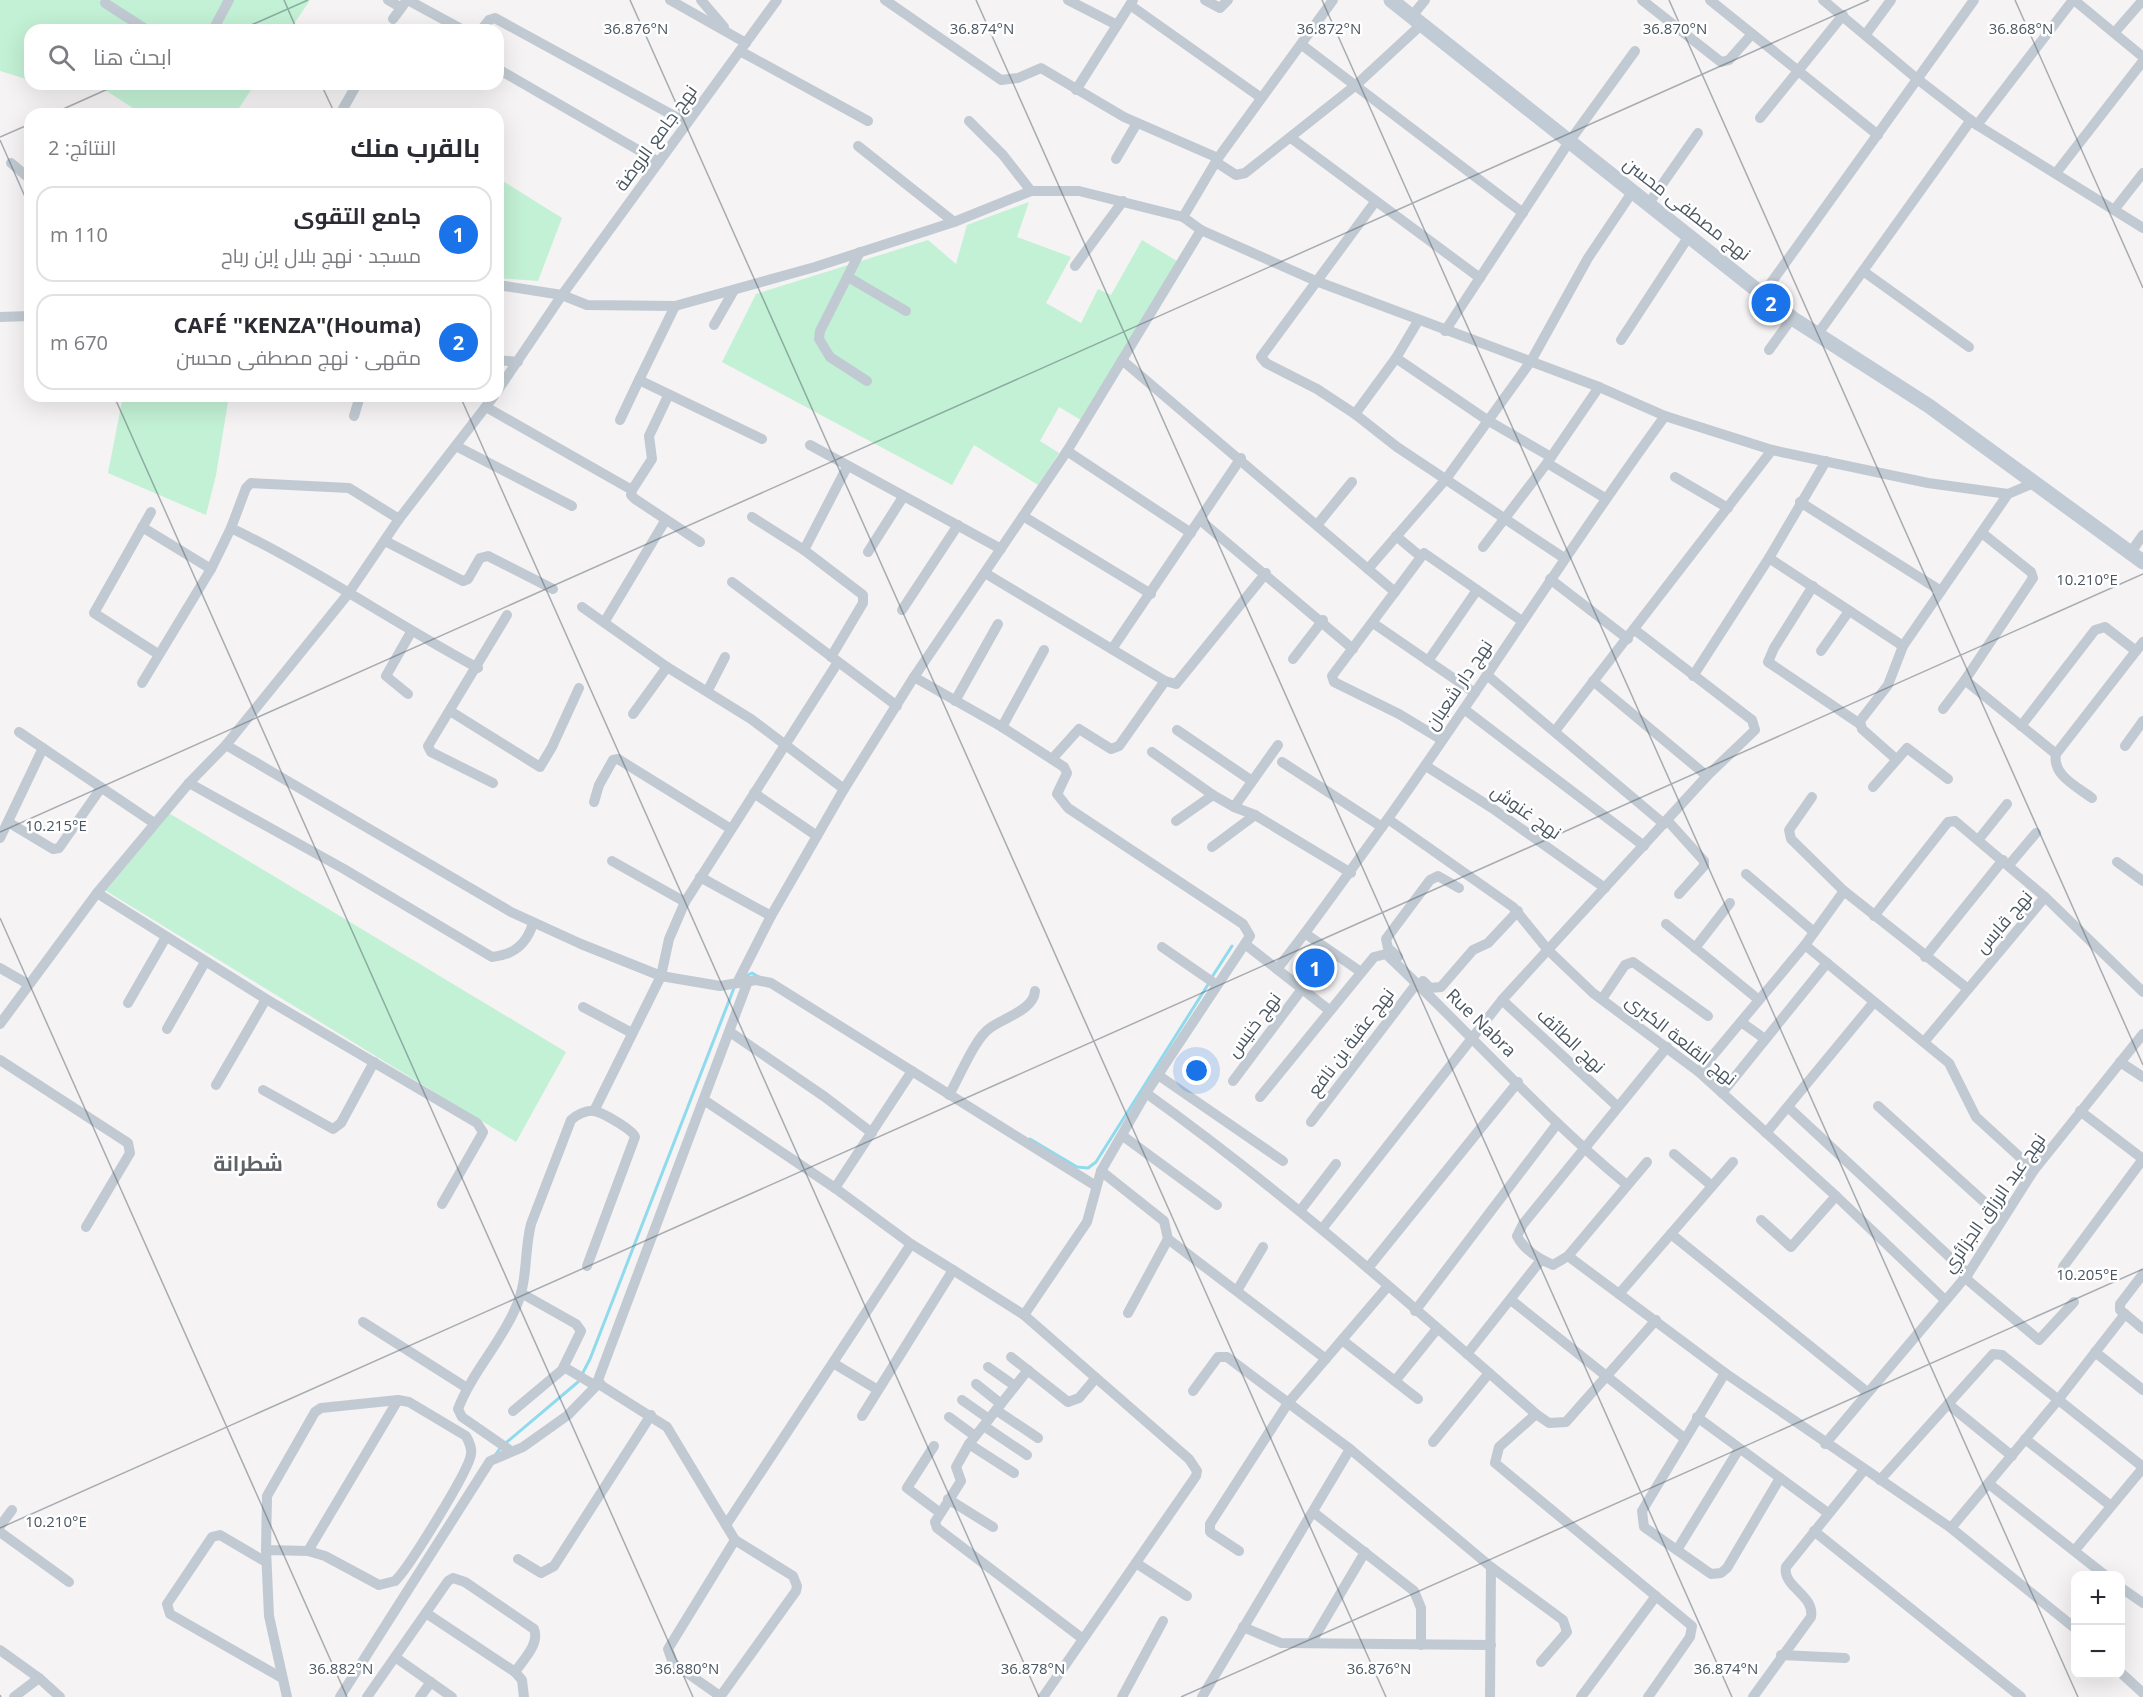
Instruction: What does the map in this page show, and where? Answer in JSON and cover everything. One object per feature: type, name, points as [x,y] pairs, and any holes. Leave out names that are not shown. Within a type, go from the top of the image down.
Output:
[{"type":"main road","name":"نهج مصطفى محسن","points":[[1391,0],[1792,318],[1929,406],[2137,557]]},
{"type":"street","points":[[216,24],[229,0]]},
{"type":"street","points":[[388,0],[405,2],[451,24]]},
{"type":"street","points":[[670,0],[726,30]]},
{"type":"street","points":[[701,0],[743,47],[867,121]]},
{"type":"street","name":"نهج جامع الروضة","points":[[504,382],[562,295],[777,0]]},
{"type":"street","points":[[885,0],[1001,80],[1018,78],[1041,68],[1137,123],[1217,160],[1241,176],[1356,85],[1417,20],[1425,0]]},
{"type":"street","points":[[1068,0],[1118,25]]},
{"type":"street","points":[[1205,0],[1220,8],[1228,0]]},
{"type":"street","points":[[1183,217],[1217,160],[1260,97],[1302,45],[1334,0]]},
{"type":"street","points":[[1642,0],[1720,62],[1729,60],[1752,34]]},
{"type":"street","points":[[1710,0],[1800,70],[1878,135]]},
{"type":"street","points":[[1823,0],[1916,78],[1974,122],[2143,228]]},
{"type":"street","points":[[1866,34],[1891,0]]},
{"type":"street","points":[[1763,294],[1974,0]]},
{"type":"street","points":[[1817,335],[1974,122],[2074,0],[2115,32],[2143,59],[2056,173]]},
{"type":"street","points":[[2115,32],[2143,0]]},
{"type":"street","points":[[103,1],[138,24]]},
{"type":"street","points":[[393,19],[405,2]]},
{"type":"street","points":[[1076,90],[1132,2],[1260,97]]},
{"type":"street","points":[[1760,118],[1843,15]]},
{"type":"street","points":[[488,24],[495,18],[687,123]]},
{"type":"street","points":[[1302,45],[1523,213]]},
{"type":"street","points":[[1445,331],[1569,142],[1635,51]]},
{"type":"street","points":[[504,72],[659,162]]},
{"type":"street","points":[[343,108],[354,90]]},
{"type":"street","points":[[969,120],[1004,155],[1030,191]]},
{"type":"street","points":[[1116,159],[1137,123]]},
{"type":"street","points":[[1649,203],[1698,133]]},
{"type":"street","points":[[1291,138],[1480,278]]},
{"type":"street","points":[[858,146],[954,222]]},
{"type":"street","points":[[11,163],[24,174]]},
{"type":"street","points":[[2114,210],[2143,173]]},
{"type":"street","points":[[504,286],[562,295],[587,305],[675,306],[733,292],[954,222],[1030,191],[1079,191],[1183,217],[1201,230],[1316,281],[1599,387],[1665,416],[1772,450],[1928,483],[2008,494],[2036,482]]},
{"type":"street","points":[[1368,569],[1446,479],[1531,362],[1588,258],[1633,191]]},
{"type":"street","points":[[1075,266],[1123,201]]},
{"type":"street","points":[[1375,202],[1262,357],[1266,363],[1317,389],[1355,414],[1397,447],[1564,558]]},
{"type":"street","points":[[736,983],[771,916],[844,789],[914,677],[1068,452],[1201,230]]},
{"type":"street","points":[[1621,340],[1689,236]]},
{"type":"street","points":[[860,252],[820,331],[819,339],[830,357],[867,381]]},
{"type":"street","points":[[1863,271],[1969,348]]},
{"type":"street","points":[[848,278],[906,311]]},
{"type":"street","points":[[714,325],[733,292]]},
{"type":"street","points":[[621,420],[675,306]]},
{"type":"street","points":[[0,317],[24,316]]},
{"type":"street","points":[[1769,350],[1792,318]]},
{"type":"street","points":[[1355,414],[1396,358],[1418,321]]},
{"type":"street","points":[[1396,358],[1605,498]]},
{"type":"street","points":[[1122,360],[1241,458],[1395,592]]},
{"type":"street","points":[[504,361],[518,362]]},
{"type":"street","points":[[639,380],[762,439]]},
{"type":"street","points":[[1483,547],[1549,460],[1599,387]]},
{"type":"street","points":[[669,396],[649,436],[652,459],[632,490],[633,497],[665,521],[700,542]]},
{"type":"street","points":[[354,417],[358,402]]},
{"type":"street","points":[[0,1024],[97,893],[154,823],[226,745],[348,594],[399,519],[490,402]]},
{"type":"street","points":[[486,407],[632,490]]},
{"type":"street","name":"نهج دار شعبان","points":[[1277,969],[1306,934],[1426,766],[1564,558],[1665,416]]},
{"type":"street","points":[[810,445],[1001,549]]},
{"type":"street","points":[[456,446],[572,506]]},
{"type":"street","points":[[1555,731],[1772,450]]},
{"type":"street","points":[[1068,452],[1191,532]]},
{"type":"street","points":[[1112,649],[1241,458]]},
{"type":"street","points":[[1693,676],[1769,558],[1826,461]]},
{"type":"street","points":[[804,550],[848,467]]},
{"type":"street","points":[[1675,477],[1728,508]]},
{"type":"street","points":[[1317,525],[1352,482]]},
{"type":"street","points":[[142,683],[211,569],[231,528],[246,488],[251,483],[349,488],[399,519]]},
{"type":"street","points":[[1860,724],[1888,685],[1904,646],[2008,494]]},
{"type":"street","points":[[868,552],[903,497]]},
{"type":"street","points":[[1800,502],[1941,591]]},
{"type":"street","points":[[151,512],[94,613],[96,617],[159,654]]},
{"type":"street","points":[[1023,516],[1151,594]]},
{"type":"street","points":[[594,1111],[661,976],[669,939],[685,902],[786,745],[835,659],[864,599],[863,595],[804,550],[752,517]]},
{"type":"street","points":[[1200,520],[1323,620],[1353,649]]},
{"type":"street","points":[[605,621],[665,521]]},
{"type":"street","points":[[902,610],[958,525]]},
{"type":"street","points":[[142,527],[211,569]]},
{"type":"street","points":[[231,528],[288,556],[411,632],[478,668]]},
{"type":"street","points":[[1943,709],[2033,578],[2031,572],[1982,533]]},
{"type":"street","points":[[2137,557],[2143,535]]},
{"type":"street","points":[[1396,536],[1420,556],[1428,555],[1522,621]]},
{"type":"street","points":[[385,541],[463,581],[468,579],[480,558],[488,556],[554,589]]},
{"type":"street","points":[[1420,556],[1332,676],[1334,682],[1400,714],[1442,740]]},
{"type":"street","points":[[1769,558],[1904,646]]},
{"type":"street","points":[[985,573],[1165,681],[1178,682],[1266,573]]},
{"type":"street","points":[[1322,1229],[1502,1000],[1665,822],[1756,727],[1752,720],[1693,676],[1550,579]]},
{"type":"street","points":[[732,582],[897,706]]},
{"type":"street","points":[[1813,586],[1774,648],[1768,662],[1860,724],[1862,729],[1896,759]]},
{"type":"street","points":[[1428,661],[1477,590]]},
{"type":"street","points":[[582,607],[605,621],[667,667],[708,690],[844,789]]},
{"type":"street","points":[[1821,651],[1849,611]]},
{"type":"street","points":[[493,783],[431,752],[428,741],[478,668],[507,615]]},
{"type":"street","points":[[1293,659],[1323,620]]},
{"type":"street","points":[[1373,623],[1475,693]]},
{"type":"street","points":[[955,700],[998,624]]},
{"type":"street","points":[[2021,726],[2095,630],[2106,627],[2139,646],[2056,754],[2054,764],[2059,772],[2092,798]]},
{"type":"street","points":[[408,694],[386,676],[411,632]]},
{"type":"street","points":[[1002,727],[1044,650]]},
{"type":"street","points":[[708,690],[725,657]]},
{"type":"street","points":[[633,714],[667,667]]},
{"type":"street","points":[[1487,675],[1665,822],[1704,861],[1704,866],[1679,894]]},
{"type":"street","points":[[914,677],[1002,727],[1052,759],[1067,772],[1059,788],[1059,800],[1243,924],[1250,936],[1146,1093],[1101,1171],[1088,1222],[1024,1315]]},
{"type":"street","points":[[1965,680],[2056,754]]},
{"type":"street","points":[[1052,759],[1078,729],[1111,748],[1119,746],[1165,681]]},
{"type":"street","points":[[1593,681],[1707,777]]},
{"type":"street","points":[[450,711],[540,766],[552,747],[579,688]]},
{"type":"street","points":[[1464,709],[1644,846]]},
{"type":"street","points":[[2125,746],[2143,721]]},
{"type":"street","points":[[1177,730],[1252,781]]},
{"type":"street","points":[[19,732],[154,823]]},
{"type":"street","points":[[226,745],[441,872],[533,923],[661,976],[720,986],[763,980],[771,983],[1096,1186]]},
{"type":"street","points":[[1234,807],[1278,746]]},
{"type":"street","points":[[0,838],[43,748]]},
{"type":"street","points":[[1873,787],[1905,749],[1911,749],[1948,779]]},
{"type":"street","points":[[1152,752],[1213,795],[1234,807],[1255,815],[1350,873]]},
{"type":"street","points":[[594,802],[598,785],[613,760],[618,759],[731,828]]},
{"type":"street","name":"نهج القلعة الكبرى","points":[[1282,762],[1385,823],[1518,911],[1548,950],[1602,999],[1699,1072],[1836,1196],[1945,1300]]},
{"type":"street","name":"نهج غنوش","points":[[1426,766],[1492,808],[1605,888]]},
{"type":"street","points":[[189,783],[344,869],[492,957],[511,953],[523,945],[530,936],[533,923]]},
{"type":"street","points":[[8,822],[53,849],[59,848],[101,788]]},
{"type":"street","points":[[754,793],[817,836]]},
{"type":"street","points":[[1176,820],[1213,795]]},
{"type":"street","points":[[1812,797],[1788,834],[1844,891],[1968,989]]},
{"type":"street","points":[[1979,839],[2007,804]]},
{"type":"street","points":[[1212,847],[1255,815]]},
{"type":"street","points":[[1874,916],[1948,822],[1958,822],[2045,897]]},
{"type":"street","points":[[1925,957],[2006,863],[2036,833]]},
{"type":"street","points":[[612,861],[685,902]]},
{"type":"street","points":[[2117,862],[2143,881]]},
{"type":"street","points":[[1746,874],[1814,933]]},
{"type":"street","points":[[1459,888],[1438,876],[1435,877],[1386,939],[1388,948],[1430,988],[1441,987],[1473,950],[1488,943],[1518,911]]},
{"type":"street","points":[[700,877],[771,916]]},
{"type":"street","points":[[1699,1072],[1805,945],[1844,891]]},
{"type":"street","points":[[97,893],[205,962],[481,1128],[482,1136],[442,1204]]},
{"type":"street","name":"نهج قابس","points":[[1924,1042],[2045,897],[2143,992]]},
{"type":"street","points":[[1695,948],[1730,903]]},
{"type":"street","points":[[1666,924],[1759,1000]]},
{"type":"street","points":[[1306,934],[1361,972]]},
{"type":"street","points":[[128,1003],[166,937]]},
{"type":"street","points":[[1245,944],[1329,1010]]},
{"type":"street","points":[[1805,945],[1954,1068],[1976,1117],[2034,1170]]},
{"type":"street","points":[[1162,947],[1217,985]]},
{"type":"street","name":"Rue Nabra","points":[[1260,1097],[1374,957],[1386,954],[1474,1038],[1557,1124],[1627,1185]]},
{"type":"street","points":[[166,1029],[205,962]]},
{"type":"street","points":[[1602,999],[1625,965],[1633,962],[1708,1016]]},
{"type":"street","points":[[1722,1093],[1827,963]]},
{"type":"street","points":[[0,968],[28,984]]},
{"type":"street","points":[[340,1697],[490,1461],[523,1447],[568,1415],[598,1384],[600,1370],[636,1285],[748,981]]},
{"type":"street","name":"نهج عقبة بن نافع","points":[[1311,1122],[1417,983]]},
{"type":"street","name":"نهج خنيس","points":[[1233,1081],[1302,989]]},
{"type":"street","points":[[949,1095],[987,1029],[1027,1006],[1035,997],[1035,991]]},
{"type":"street","points":[[216,1085],[266,999]]},
{"type":"street","name":"نهج الطائف","points":[[1502,1000],[1617,1106]]},
{"type":"street","points":[[1766,1133],[1874,1002]]},
{"type":"street","points":[[583,1007],[632,1033]]},
{"type":"street","points":[[1741,1022],[1766,1039]]},
{"type":"street","points":[[729,1032],[825,1097],[873,1133]]},
{"type":"street","name":"نهج عبد الرزاق الجزائري","points":[[1825,1444],[1966,1276],[2034,1170],[2143,1034]]},
{"type":"street","points":[[1647,1162],[1568,1256],[1553,1265],[1541,1260],[1521,1243],[1517,1236],[1519,1231],[1583,1148],[1667,1047]]},
{"type":"street","points":[[0,1060],[128,1143],[130,1154],[86,1227]]},
{"type":"street","points":[[263,1090],[333,1129],[341,1123],[374,1062]]},
{"type":"street","points":[[2120,1062],[2143,1077]]},
{"type":"street","points":[[836,1188],[912,1071]]},
{"type":"street","points":[[1158,1075],[1284,1161]]},
{"type":"street","points":[[1368,1268],[1518,1082]]},
{"type":"street","points":[[1146,1093],[1225,1150],[1322,1229],[1549,1423],[1566,1422],[1656,1320]]},
{"type":"street","points":[[704,1100],[836,1188],[911,1244],[1024,1315],[1189,1459],[1197,1471],[1196,1476],[1043,1697]]},
{"type":"street","points":[[1878,1106],[2002,1218]]},
{"type":"street","points":[[1788,1107],[1966,1276],[2039,1340],[2074,1302]]},
{"type":"street","points":[[511,1451],[462,1417],[458,1409],[467,1388],[516,1308],[521,1293],[526,1242],[571,1120],[579,1114],[594,1111],[632,1130],[635,1137],[587,1266]]},
{"type":"street","points":[[2063,1267],[2143,1159],[2080,1111]]},
{"type":"street","points":[[1416,1311],[1557,1124]]},
{"type":"street","points":[[1123,1136],[1217,1205]]},
{"type":"street","points":[[1674,1154],[1712,1186]]},
{"type":"street","points":[[1619,1294],[1733,1162]]},
{"type":"street","points":[[1300,1211],[1336,1164]]},
{"type":"street","points":[[1101,1171],[1164,1221],[1168,1239],[1128,1313]]},
{"type":"street","points":[[1761,1220],[1791,1247],[1836,1196]]},
{"type":"street","points":[[1671,1234],[1867,1392]]},
{"type":"street","points":[[1168,1239],[1238,1289],[1326,1359]]},
{"type":"street","points":[[726,1525],[911,1244]]},
{"type":"street","points":[[1238,1289],[1263,1247]]},
{"type":"street","points":[[1568,1256],[1825,1444],[1952,1528],[2071,1625]]},
{"type":"street","points":[[1467,1354],[1541,1260]]},
{"type":"street","points":[[862,1416],[953,1270]]},
{"type":"street","points":[[2143,1274],[2120,1304],[2120,1310],[2143,1329]]},
{"type":"street","points":[[1239,1551],[1210,1532],[1210,1524],[1288,1403],[1388,1286]]},
{"type":"street","points":[[513,1412],[564,1367],[580,1336],[579,1326],[521,1293]]},
{"type":"street","points":[[1511,1300],[1684,1438]]},
{"type":"street","points":[[1952,1528],[2058,1400],[2125,1314]]},
{"type":"street","points":[[363,1322],[467,1388]]},
{"type":"street","points":[[1395,1381],[1437,1329]]},
{"type":"street","points":[[1342,1340],[1418,1400]]},
{"type":"street","points":[[2096,1352],[2143,1390]]},
{"type":"street","points":[[1880,1480],[1993,1354],[2002,1355],[2143,1468],[2075,1550]]},
{"type":"street","points":[[1193,1391],[1218,1356],[1224,1355],[1350,1449],[1491,1567],[1566,1624],[1567,1632],[1541,1662]]},
{"type":"street","points":[[1011,1357],[1068,1402],[1079,1398],[1095,1379]]},
{"type":"street","points":[[833,1363],[878,1390]]},
{"type":"street","points":[[564,1367],[651,1415],[676,1438],[735,1540],[793,1576],[797,1586],[796,1591],[720,1697],[673,1663],[668,1649],[735,1540]]},
{"type":"street","points":[[988,1367],[1016,1386]]},
{"type":"street","points":[[1028,1370],[972,1440],[956,1467],[961,1480],[934,1520],[937,1528],[1083,1639]]},
{"type":"street","points":[[1433,1442],[1489,1373]]},
{"type":"street","points":[[1725,1373],[1642,1510],[1641,1518],[1644,1527],[1711,1574],[1721,1573],[1728,1568],[1780,1478]]},
{"type":"street","points":[[976,1384],[992,1415],[1027,1455]]},
{"type":"street","points":[[266,1550],[308,1551],[325,1556],[379,1585],[395,1581],[472,1456],[471,1446],[466,1436],[418,1407],[398,1400],[329,1406],[315,1412],[267,1496],[266,1550],[266,1562],[269,1616],[287,1697]]},
{"type":"street","points":[[308,1551],[398,1400]]},
{"type":"street","points":[[962,1400],[1038,1438]]},
{"type":"street","points":[[1948,1404],[2012,1456]]},
{"type":"street","points":[[1536,1414],[1499,1447],[1495,1463],[1688,1621],[1692,1631],[1648,1697]]},
{"type":"street","points":[[518,1559],[542,1573],[554,1566],[651,1415]]},
{"type":"street","points":[[949,1417],[972,1440],[1014,1473]]},
{"type":"street","points":[[1697,1417],[1828,1514]]},
{"type":"street","points":[[2025,1439],[2111,1506]]},
{"type":"street","points":[[934,1446],[907,1488],[939,1512]]},
{"type":"street","points":[[1203,1697],[1350,1449]]},
{"type":"street","points":[[1677,1550],[1739,1449]]},
{"type":"street","points":[[1753,1697],[1781,1655],[1811,1617],[1809,1602],[1787,1577],[1785,1571],[1814,1531],[1864,1470]]},
{"type":"street","points":[[1989,1484],[2101,1571]]},
{"type":"street","points":[[948,1498],[993,1527]]},
{"type":"street","points":[[0,1526],[12,1510]]},
{"type":"street","points":[[1313,1512],[1414,1592],[1421,1608],[1421,1645]]},
{"type":"street","points":[[1814,1531],[2021,1697]]},
{"type":"street","points":[[0,1532],[69,1582]]},
{"type":"street","points":[[266,1562],[220,1535],[212,1537],[167,1604],[167,1610],[170,1614],[282,1678]]},
{"type":"street","points":[[1311,1643],[1365,1551]]},
{"type":"street","points":[[1136,1563],[1187,1596]]},
{"type":"street","points":[[1490,1697],[1491,1567]]},
{"type":"street","points":[[367,1697],[448,1581],[458,1578],[534,1629],[537,1636],[535,1642],[515,1672]]},
{"type":"street","points":[[2125,1589],[2141,1598]]},
{"type":"street","points":[[1581,1697],[1656,1596]]},
{"type":"street","points":[[426,1613],[515,1672],[522,1680],[524,1697]]},
{"type":"street","points":[[1122,1697],[1163,1621]]},
{"type":"street","points":[[1243,1627],[1274,1642],[1491,1645]]},
{"type":"street","points":[[0,1650],[39,1678],[60,1697]]},
{"type":"street","points":[[1781,1655],[1845,1658]]},
{"type":"street","points":[[394,1657],[452,1697]]},
{"type":"street","points":[[2125,1676],[2143,1693]]},
{"type":"street","points":[[14,1697],[39,1678]]},
{"type":"street","points":[[420,1697],[431,1682]]},
{"type":"green space","points":[[0,0],[310,0],[294,24],[24,24],[24,78],[0,71]]},
{"type":"green space","points":[[105,90],[251,90],[239,108],[133,108]]},
{"type":"green space","points":[[504,182],[562,218],[538,281],[504,278]]},
{"type":"green space","points":[[1029,202],[1017,237],[1071,257],[1046,303],[1081,323],[1098,289],[1111,295],[1142,240],[1177,261],[1081,420],[1059,407],[1040,441],[1059,453],[1038,485],[974,445],[952,485],[722,362],[756,294],[928,240],[956,264],[967,225]]},
{"type":"green space","points":[[122,402],[228,402],[216,475],[206,515],[108,473]]},
{"type":"green space","points":[[167,812],[566,1052],[516,1142],[103,889]]},
{"type":"waterway","points":[[1212,977],[1232,946]]},
{"type":"waterway","points":[[744,977],[752,973],[759,977]]},
{"type":"waterway","points":[[1030,1139],[1077,1167],[1088,1168],[1096,1162],[1209,983]]},
{"type":"waterway","points":[[496,1454],[501,1447],[578,1382],[590,1359],[734,988]]},
{"type":"place","name":"CAFÉ \"KENZA\"(Houma)","points":[[1771,303]]},
{"type":"place","name":"جامع التقوى","points":[[1315,968]]},
{"type":"district","name":"شطرانة","points":[[248,1164]]}]
